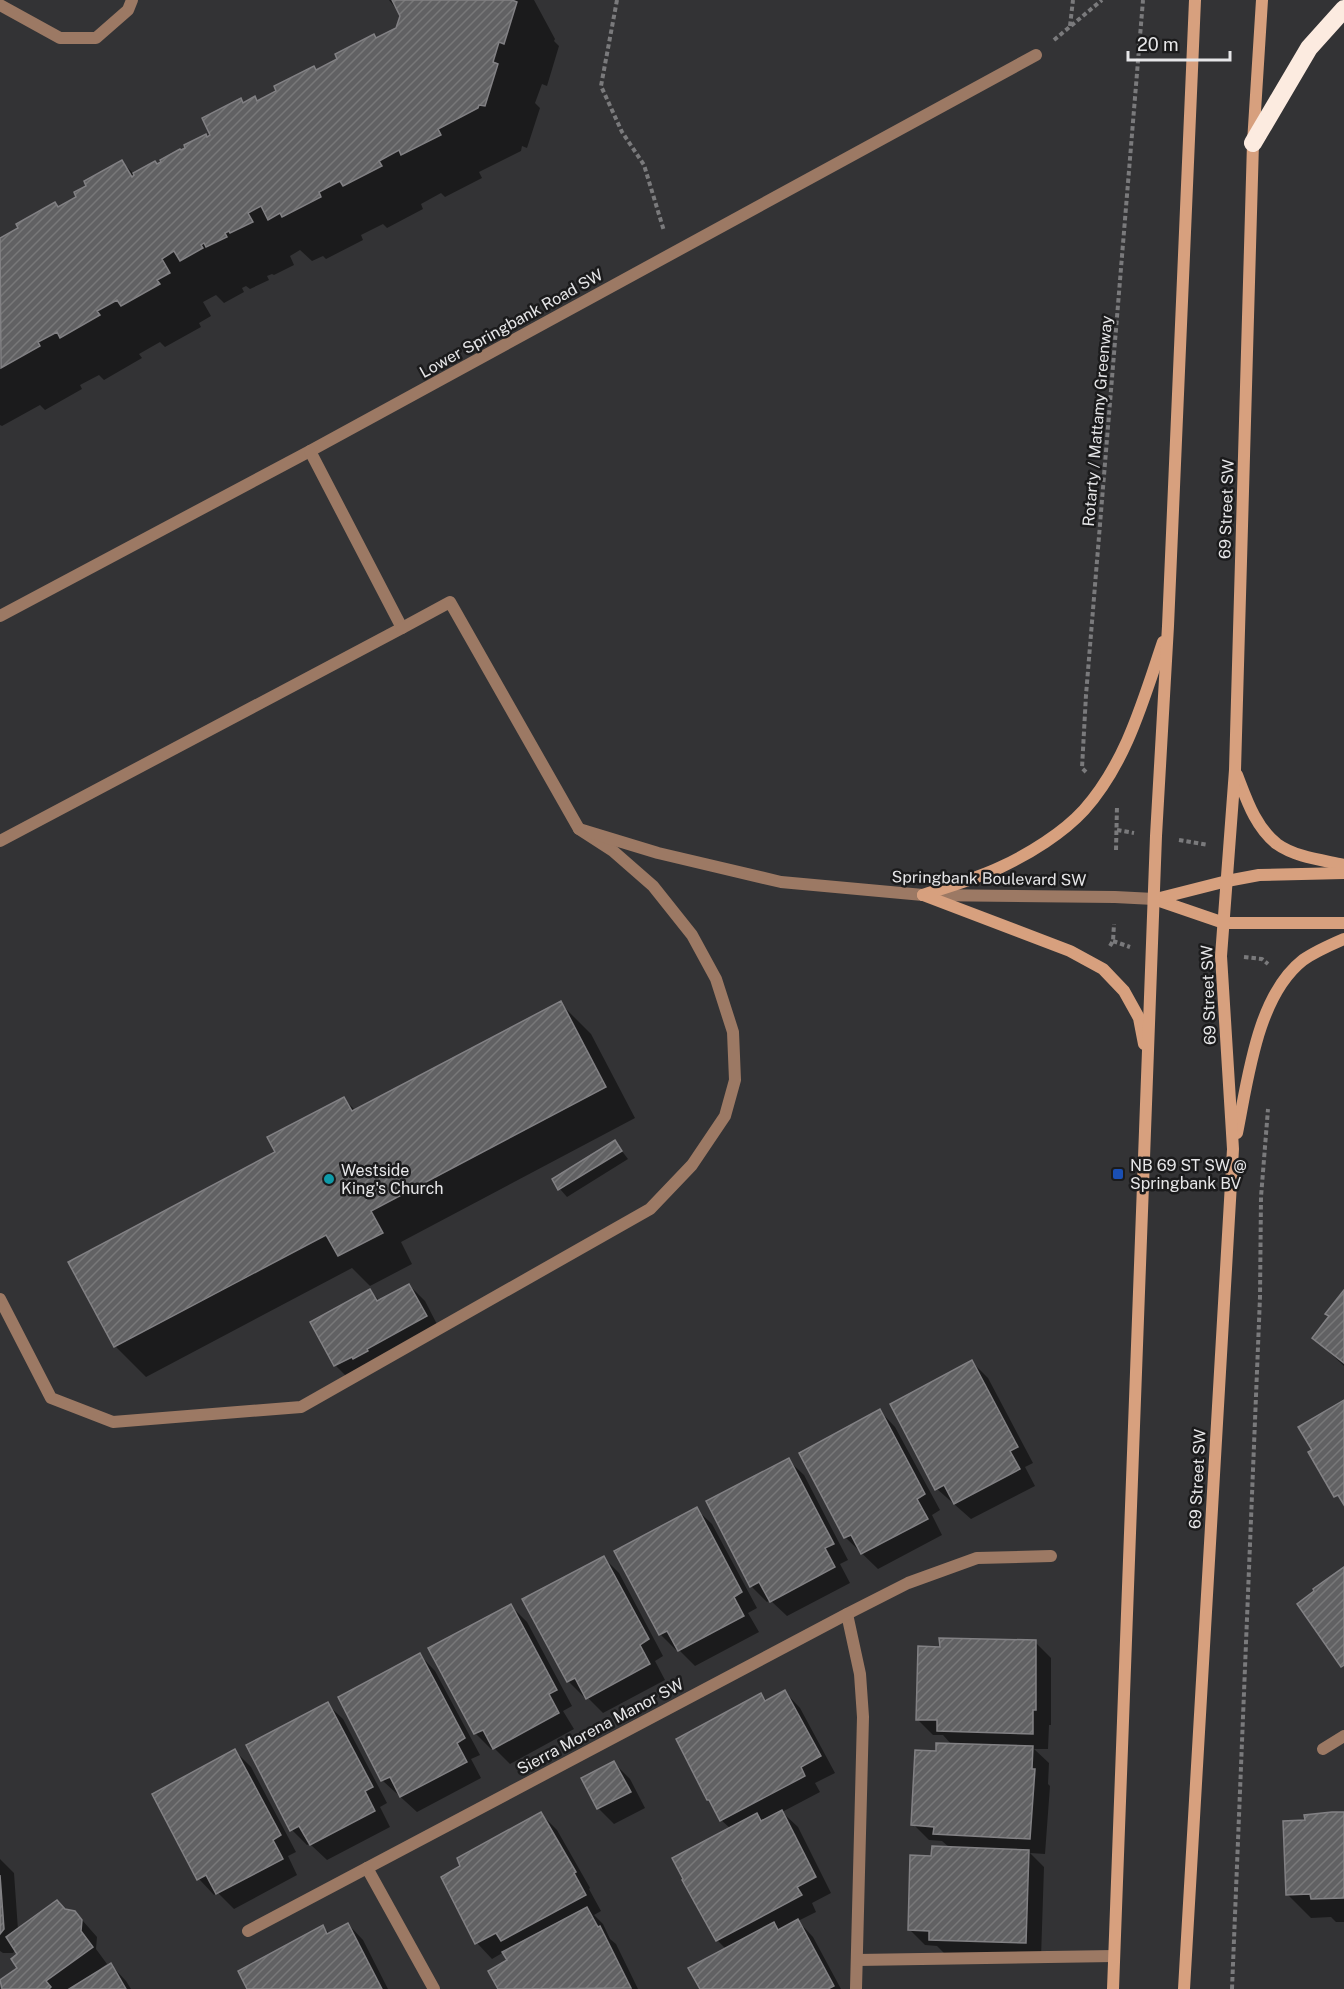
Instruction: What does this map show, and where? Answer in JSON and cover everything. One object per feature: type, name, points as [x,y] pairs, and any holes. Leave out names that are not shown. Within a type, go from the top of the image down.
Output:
[{"type":"highway","points":[[1253,143],[1309,48],[1344,9]]},
{"type":"main road","points":[[1113,1989],[1156,836],[1168,626],[1195,0]]},
{"type":"main road","name":"69 Street SW","points":[[1184,1989],[1233,1149],[1221,956],[1235,770],[1253,143],[1262,0]]},
{"type":"main road","points":[[923,895],[1000,867],[1056,836],[1083,811],[1116,763],[1134,727],[1168,626]]},
{"type":"main road","points":[[1235,770],[1248,803],[1260,825],[1276,843],[1307,857],[1344,866]]},
{"type":"main road","name":"Springbank Boulevard SW","points":[[1154,899],[1259,875],[1344,873]]},
{"type":"main road","points":[[923,895],[1070,951],[1103,969],[1124,991],[1138,1018],[1148,1062]]},
{"type":"main road","name":"Springbank Boulevard SW","points":[[1154,899],[1224,923],[1344,923]]},
{"type":"main road","points":[[1233,1149],[1252,1063],[1263,1023],[1274,999],[1285,979],[1302,961],[1324,947],[1344,939]]},
{"type":"street","points":[[0,5],[60,38],[96,38],[128,10],[132,0]]},
{"type":"street","name":"Lower Springbank Road SW","points":[[0,616],[310,451],[1036,55]]},
{"type":"street","points":[[310,451],[402,628]]},
{"type":"street","points":[[0,842],[450,602],[579,830],[613,851],[653,886],[692,934],[716,979],[733,1032],[735,1080],[725,1116],[692,1165],[650,1209],[301,1407],[113,1422],[51,1398],[0,1299]]},
{"type":"street","name":"Springbank Boulevard SW","points":[[579,830],[658,853],[781,882],[923,895],[1154,899]]},
{"type":"street","name":"Sierra Morena Manor SW","points":[[248,1931],[908,1583],[977,1558],[1052,1556]]},
{"type":"street","points":[[847,1614],[860,1674],[863,1717],[856,1989]]},
{"type":"street","points":[[1323,1749],[1344,1736]]},
{"type":"street","points":[[368,1868],[434,1989]]},
{"type":"street","points":[[857,1960],[1114,1956]]},
{"type":"path","points":[[617,0],[601,86],[622,132],[644,165],[670,255]]},
{"type":"path","points":[[1070,27],[1073,0]]},
{"type":"path","points":[[1036,55],[1102,0]]},
{"type":"path","name":"Rotarty / Mattamy Greenway","points":[[1116,850],[1117,806],[1102,785],[1082,768],[1143,0]]},
{"type":"path","points":[[1117,830],[1230,849]]},
{"type":"path","points":[[1114,924],[1113,941],[1137,949]]},
{"type":"path","points":[[1241,957],[1262,959]]},
{"type":"path","points":[[1232,1989],[1262,1197],[1269,1101]]},
{"type":"building","points":[[392,0],[512,0],[517,2],[504,44],[499,42],[493,62],[498,64],[485,106],[479,105],[478,108],[438,129],[441,135],[401,155],[399,150],[379,161],[382,166],[343,186],[340,181],[319,192],[321,197],[282,217],[280,213],[268,220],[261,206],[248,213],[253,222],[230,233],[229,231],[225,233],[227,237],[206,247],[204,243],[201,245],[203,248],[180,261],[174,251],[162,259],[170,273],[157,280],[160,284],[121,306],[117,300],[97,311],[100,315],[60,338],[57,332],[38,342],[40,346],[1,368],[0,238],[18,228],[16,224],[55,202],[58,207],[76,197],[74,192],[86,186],[84,181],[122,160],[132,177],[133,173],[155,161],[157,164],[161,162],[160,160],[185,148],[184,145],[206,134],[207,137],[210,135],[202,118],[241,98],[243,103],[255,96],[257,101],[276,91],[274,86],[314,66],[316,70],[337,59],[335,54],[374,34],[376,38],[396,28],[400,16]]},
{"type":"building","name":"Westside King's Church","points":[[561,1001],[606,1087],[371,1211],[383,1233],[338,1256],[326,1235],[114,1347],[68,1262],[275,1152],[267,1137],[344,1097],[352,1111]]},
{"type":"building","points":[[615,1140],[622,1151],[558,1190],[552,1179]]},
{"type":"building","points":[[409,1284],[427,1316],[367,1349],[368,1351],[334,1366],[310,1322],[370,1289],[377,1301]]},
{"type":"building","points":[[1344,1290],[1344,1363],[1312,1338],[1329,1316],[1325,1314]]},
{"type":"building","points":[[972,1360],[1018,1447],[1010,1451],[1020,1469],[954,1504],[944,1485],[935,1490],[890,1404]]},
{"type":"building","points":[[1344,1400],[1344,1505],[1338,1495],[1334,1497],[1308,1452],[1312,1450],[1298,1427]]},
{"type":"building","points":[[880,1409],[925,1494],[917,1499],[928,1519],[861,1554],[851,1535],[844,1538],[799,1453]]},
{"type":"building","points":[[789,1458],[834,1544],[825,1548],[835,1567],[770,1602],[759,1582],[750,1587],[706,1501]]},
{"type":"building","points":[[697,1507],[742,1592],[734,1597],[744,1616],[678,1651],[667,1631],[659,1635],[614,1551]]},
{"type":"building","points":[[604,1556],[649,1639],[640,1645],[650,1664],[586,1699],[575,1678],[567,1682],[522,1599]]},
{"type":"building","points":[[1344,1567],[1344,1665],[1341,1667],[1297,1604],[1314,1591],[1313,1589]]},
{"type":"building","points":[[511,1604],[557,1690],[549,1694],[559,1713],[493,1749],[483,1730],[474,1734],[428,1648]]},
{"type":"building","points":[[939,1638],[1036,1640],[1036,1710],[1033,1710],[1033,1734],[937,1731],[937,1720],[916,1720],[918,1646],[940,1647]]},
{"type":"building","points":[[420,1653],[465,1738],[457,1743],[467,1762],[400,1797],[390,1777],[381,1781],[338,1697]]},
{"type":"building","points":[[785,1690],[821,1756],[801,1767],[805,1776],[720,1821],[676,1739],[761,1693],[765,1701]]},
{"type":"building","points":[[328,1702],[373,1787],[365,1791],[375,1811],[310,1845],[299,1826],[290,1831],[246,1745]]},
{"type":"building","points":[[936,1743],[1033,1746],[1032,1769],[1035,1769],[1030,1839],[933,1834],[934,1827],[911,1825],[915,1750],[936,1751]]},
{"type":"building","points":[[235,1749],[281,1835],[273,1840],[283,1859],[216,1894],[206,1875],[197,1880],[152,1794]]},
{"type":"building","points":[[614,1761],[631,1792],[597,1809],[581,1778]]},
{"type":"building","points":[[782,1810],[816,1877],[797,1887],[802,1895],[716,1941],[672,1858],[757,1813],[761,1821]]},
{"type":"building","points":[[541,1812],[576,1872],[574,1873],[586,1895],[501,1941],[496,1933],[475,1944],[441,1877],[460,1866],[457,1858]]},
{"type":"building","points":[[1344,1812],[1344,1898],[1311,1899],[1310,1894],[1286,1895],[1283,1821],[1305,1820],[1304,1815]]},
{"type":"building","points":[[932,1846],[1029,1850],[1026,1943],[929,1940],[929,1931],[908,1930],[910,1855],[931,1856]]},
{"type":"building","points":[[0,1875],[4,1929],[0,1934]]},
{"type":"building","points":[[57,1900],[65,1909],[75,1911],[82,1920],[81,1931],[93,1947],[46,1981],[51,1987],[49,1989],[2,1989],[0,1980],[17,1968],[11,1959],[17,1954],[6,1937]]},
{"type":"building","points":[[587,1907],[598,1927],[600,1926],[631,1988],[498,1989],[488,1971],[507,1960],[502,1952]]},
{"type":"building","points":[[798,1919],[834,1986],[828,1989],[700,1989],[688,1968],[774,1922],[778,1930]]},
{"type":"building","points":[[348,1923],[382,1989],[247,1989],[238,1971],[323,1925],[327,1934]]},
{"type":"building","points":[[111,1963],[126,1989],[69,1989]]},
{"type":"place","name":"NB 69 ST SW @ Springbank BV","points":[[1118,1174]]},
{"type":"place","name":"Westside King's Church","points":[[329,1179]]}]
